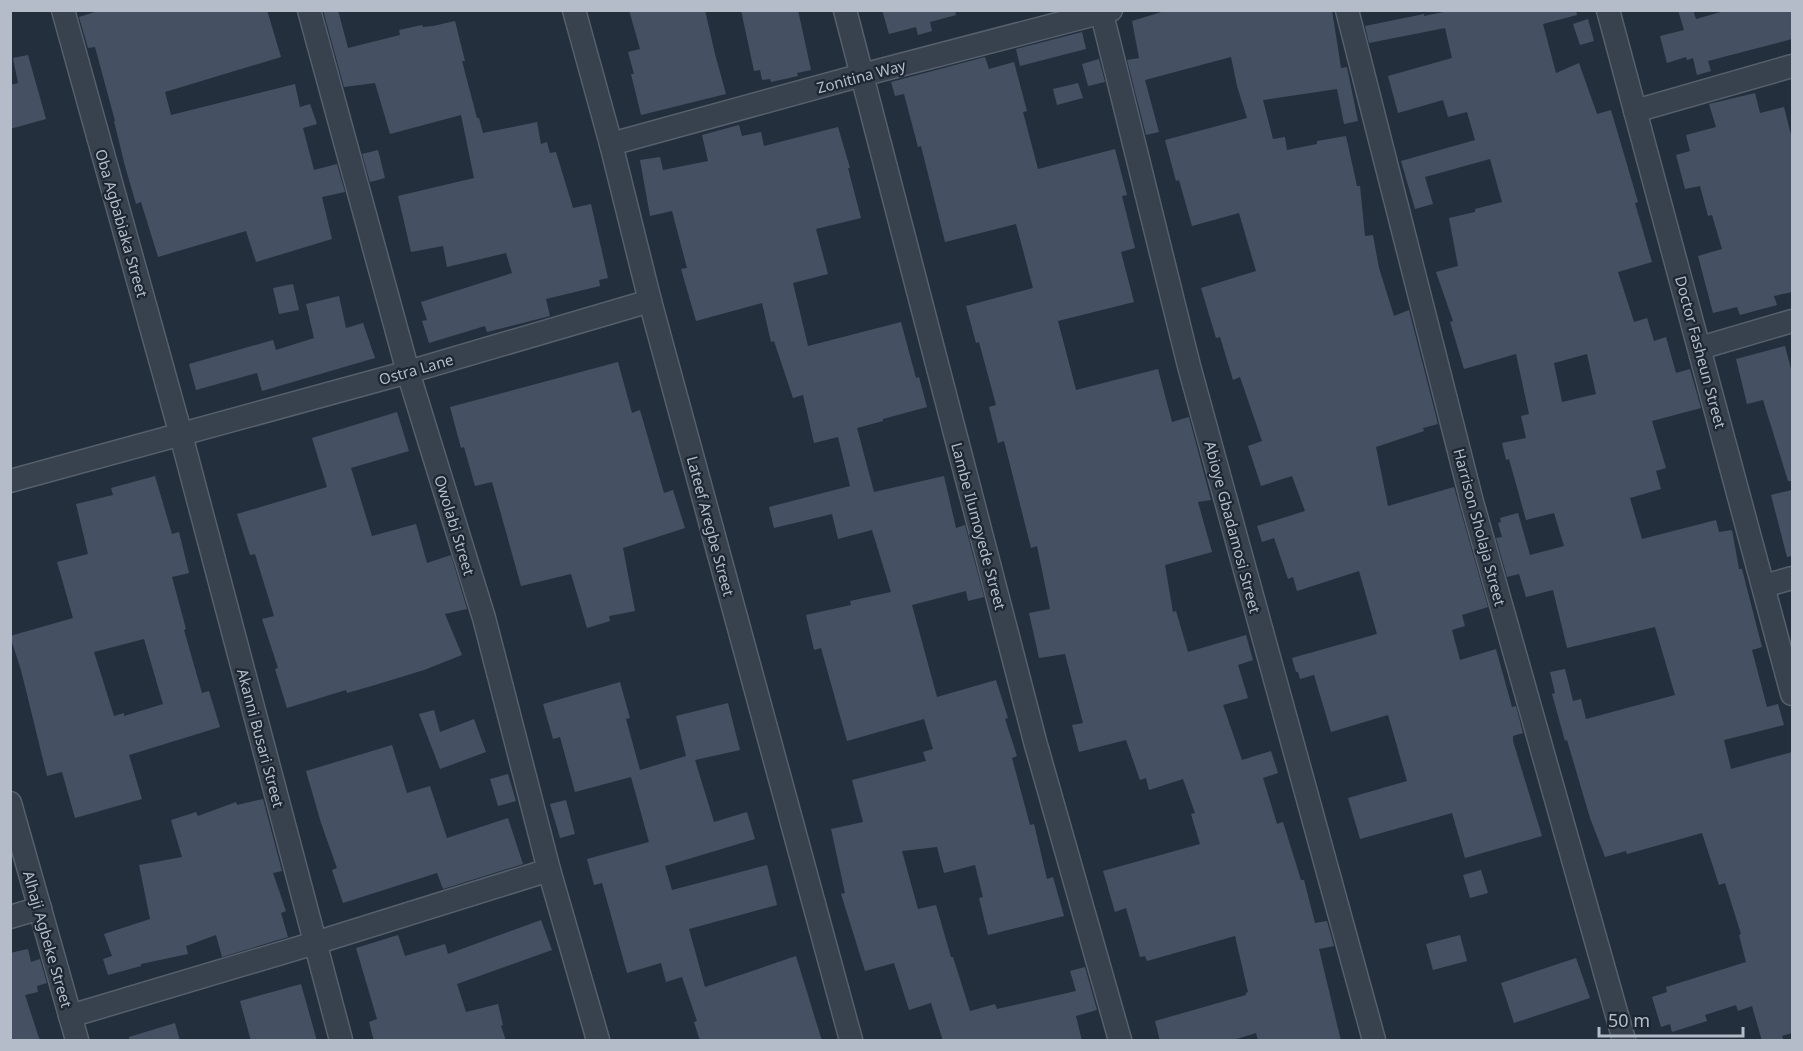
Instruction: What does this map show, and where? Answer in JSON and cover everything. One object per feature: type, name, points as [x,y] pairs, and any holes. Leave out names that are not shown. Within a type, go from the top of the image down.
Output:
[{"type":"street","name":"Oba Agbabiaka Street","points":[[63,10],[181,435]]},
{"type":"street","name":"Owolabi Street","points":[[309,10],[408,372],[484,618],[549,870],[598,1041]]},
{"type":"street","name":"Lateef Aregbe Street","points":[[574,10],[611,144],[650,300],[851,1041]]},
{"type":"street","name":"Lambe Ilumoyede Street","points":[[845,10],[1036,745],[1120,1041]]},
{"type":"street","name":"Harrison Sholaja Street","points":[[1347,10],[1472,502],[1624,1041]]},
{"type":"street","name":"Doctor Fasheun Street","points":[[1608,10],[1792,694]]},
{"type":"street","name":"Zonitina Way","points":[[611,144],[1105,11]]},
{"type":"street","name":"Abioye Gbadamosi Street","points":[[1105,11],[1189,366],[1374,1041]]},
{"type":"street","points":[[1635,111],[1792,66]]},
{"type":"street","name":"Ostra Lane","points":[[10,481],[408,372],[650,300]]},
{"type":"street","points":[[1700,348],[1792,321]]},
{"type":"street","name":"Akanni Busari Street","points":[[181,435],[341,1041]]},
{"type":"street","points":[[1764,586],[1792,578]]},
{"type":"street","name":"Alhaji Agbeke Street","points":[[10,803],[77,1041]]},
{"type":"street","points":[[70,1016],[549,870]]},
{"type":"street","points":[[10,917],[40,908]]},
{"type":"building","points":[[101,10],[267,10],[281,57],[165,92],[171,115],[295,84],[300,107],[310,104],[317,124],[303,128],[314,170],[337,164],[345,192],[322,197],[332,239],[256,262],[246,231],[158,257],[141,202],[136,204],[95,47],[88,48],[79,17]]},
{"type":"building","points":[[323,10],[338,10],[348,48],[400,35],[399,30],[455,21],[465,61],[462,61],[483,133],[537,122],[541,144],[547,142],[550,153],[556,152],[573,208],[591,204],[608,278],[599,280],[600,286],[546,299],[550,316],[487,332],[485,326],[429,343],[422,321],[427,320],[421,302],[512,273],[506,253],[447,267],[443,246],[411,252],[398,196],[474,178],[461,115],[390,134],[375,83],[344,87]]},
{"type":"building","points":[[629,10],[705,10],[726,94],[641,115],[628,52],[640,49]]},
{"type":"building","points":[[741,10],[798,10],[811,70],[797,73],[798,76],[771,82],[770,79],[762,80],[760,70],[754,71]]},
{"type":"building","points":[[882,10],[955,10],[956,15],[930,22],[932,31],[918,35],[916,27],[889,34]]},
{"type":"building","points":[[1168,10],[1332,10],[1341,68],[1347,67],[1358,121],[1344,124],[1337,89],[1263,100],[1273,139],[1285,137],[1287,150],[1317,144],[1317,141],[1346,136],[1357,186],[1360,186],[1365,236],[1373,235],[1379,268],[1394,316],[1409,310],[1438,424],[1376,447],[1388,506],[1454,487],[1488,607],[1462,615],[1465,626],[1452,630],[1460,660],[1496,649],[1512,707],[1516,706],[1523,733],[1513,736],[1513,741],[1542,836],[1465,858],[1452,813],[1360,839],[1348,798],[1407,781],[1388,715],[1331,732],[1314,675],[1300,679],[1292,658],[1377,634],[1359,571],[1297,591],[1293,577],[1288,579],[1274,538],[1262,542],[1257,526],[1305,511],[1292,476],[1261,486],[1248,446],[1262,441],[1240,377],[1233,380],[1220,337],[1216,338],[1201,288],[1256,271],[1239,213],[1192,226],[1165,140],[1247,118],[1231,57],[1145,80],[1159,132],[1146,135],[1127,60],[1139,58],[1132,21]]},
{"type":"building","points":[[1453,10],[1576,10],[1577,15],[1543,24],[1556,73],[1579,63],[1597,114],[1611,110],[1638,202],[1635,203],[1652,262],[1618,272],[1634,322],[1647,318],[1654,341],[1666,337],[1676,373],[1690,369],[1701,408],[1652,421],[1666,468],[1656,471],[1661,489],[1630,498],[1642,539],[1716,520],[1719,532],[1732,530],[1739,569],[1742,569],[1762,647],[1752,650],[1767,707],[1778,704],[1784,725],[1724,740],[1731,769],[1792,752],[1792,1033],[1782,1036],[1784,1041],[1762,1041],[1752,1006],[1738,1011],[1736,1005],[1705,1015],[1707,1021],[1672,1032],[1670,1024],[1661,1027],[1652,997],[1667,992],[1666,987],[1746,962],[1739,935],[1741,934],[1725,883],[1719,885],[1702,833],[1627,854],[1626,851],[1605,857],[1590,818],[1552,694],[1555,693],[1550,672],[1565,669],[1573,701],[1581,699],[1586,719],[1675,695],[1655,627],[1567,648],[1553,590],[1526,597],[1519,574],[1507,577],[1496,538],[1502,537],[1498,523],[1501,522],[1500,518],[1518,513],[1530,555],[1564,546],[1554,513],[1526,520],[1509,459],[1506,460],[1502,443],[1526,438],[1521,416],[1529,414],[1516,354],[1464,369],[1450,322],[1453,321],[1436,272],[1458,266],[1449,218],[1502,202],[1490,159],[1425,177],[1433,204],[1415,209],[1401,161],[1475,140],[1467,112],[1448,117],[1443,100],[1398,113],[1388,76],[1452,58],[1445,28],[1369,43],[1365,26],[1424,14],[1424,16]],"holes":[[[1587,354],[1596,394],[1562,402],[1554,363]]]},
{"type":"building","points":[[1678,10],[1693,10],[1696,19],[1728,10],[1792,10],[1792,39],[1708,61],[1711,71],[1697,75],[1693,58],[1687,60],[1686,57],[1667,63],[1660,36],[1684,30]]},
{"type":"building","points":[[1588,19],[1594,41],[1580,45],[1573,24]]},
{"type":"building","points":[[1082,32],[1086,49],[1020,66],[1016,49]]},
{"type":"building","points":[[28,55],[46,119],[10,129],[10,85],[18,83],[13,58]]},
{"type":"building","points":[[985,57],[989,69],[1014,62],[1027,111],[1023,112],[1038,169],[1115,149],[1127,195],[1122,196],[1135,248],[1121,252],[1134,302],[1058,321],[1076,390],[1158,369],[1172,422],[1189,417],[1211,500],[1198,502],[1212,552],[1165,565],[1173,612],[1176,611],[1188,652],[1246,635],[1253,660],[1238,665],[1248,698],[1223,705],[1242,760],[1271,751],[1278,773],[1263,778],[1277,824],[1283,822],[1301,880],[1304,880],[1315,923],[1327,921],[1334,946],[1319,949],[1341,1041],[1258,1041],[1256,1033],[1230,1041],[1160,1041],[1155,1021],[1246,995],[1248,992],[1235,936],[1147,961],[1145,956],[1140,957],[1126,908],[1115,912],[1103,871],[1200,844],[1191,814],[1195,813],[1183,779],[1149,790],[1146,778],[1140,780],[1126,740],[1079,752],[1072,725],[1083,723],[1065,654],[1039,658],[1029,613],[1050,609],[1037,546],[1031,548],[1004,441],[998,443],[989,407],[996,405],[979,342],[976,343],[966,306],[1033,288],[1016,224],[945,242],[921,146],[918,147],[904,94],[895,96],[891,82]]},
{"type":"building","points":[[1099,59],[1105,82],[1088,86],[1082,64]]},
{"type":"building","points":[[1078,83],[1083,98],[1057,105],[1053,89]]},
{"type":"building","points":[[1755,93],[1760,113],[1784,107],[1792,139],[1792,292],[1774,296],[1777,305],[1740,315],[1737,307],[1713,313],[1698,256],[1722,249],[1712,215],[1708,216],[1700,186],[1685,189],[1676,155],[1690,151],[1686,135],[1716,127],[1709,104]]},
{"type":"building","points":[[739,125],[742,136],[761,132],[764,146],[838,127],[861,218],[816,229],[828,274],[793,283],[808,346],[901,322],[916,378],[919,377],[927,407],[857,428],[874,492],[944,476],[956,528],[965,525],[984,597],[968,601],[966,591],[912,605],[937,697],[996,680],[1017,756],[1012,758],[1030,825],[1034,824],[1047,879],[1053,877],[1064,916],[988,935],[979,898],[983,897],[975,865],[944,873],[937,847],[902,851],[918,909],[936,905],[970,1011],[995,1004],[997,1009],[1076,991],[1070,971],[1085,967],[1097,1010],[1076,1016],[1082,1041],[943,1041],[931,1003],[909,1010],[894,963],[865,971],[841,894],[845,893],[831,829],[863,822],[852,780],[926,761],[923,752],[933,749],[924,719],[847,741],[821,648],[814,650],[806,615],[851,605],[850,601],[891,592],[872,530],[838,539],[832,514],[774,528],[769,507],[850,486],[838,437],[814,443],[803,395],[793,398],[774,341],[771,342],[762,303],[696,321],[681,269],[687,268],[672,211],[650,216],[640,160],[660,157],[663,170],[708,161],[702,135]]},
{"type":"building","points":[[378,150],[385,178],[370,182],[362,154]]},
{"type":"building","points":[[293,284],[299,310],[279,314],[273,288]]},
{"type":"building","points":[[339,296],[346,328],[363,323],[375,358],[262,391],[257,373],[196,390],[189,364],[273,340],[276,350],[314,338],[306,304]]},
{"type":"building","points":[[1785,346],[1792,373],[1792,481],[1788,481],[1763,400],[1747,404],[1736,359]]},
{"type":"building","points":[[618,362],[632,413],[640,410],[664,493],[673,490],[685,528],[623,548],[635,611],[609,616],[610,621],[587,628],[571,574],[521,586],[492,482],[475,486],[464,447],[461,448],[450,407]]},
{"type":"building","points":[[397,412],[409,451],[351,468],[372,536],[416,524],[427,563],[451,555],[467,609],[445,614],[462,655],[375,685],[347,693],[346,690],[287,708],[275,669],[278,668],[262,619],[274,616],[255,554],[250,555],[237,514],[327,487],[312,438]]},
{"type":"building","points":[[155,476],[172,534],[179,532],[189,573],[172,577],[186,629],[184,630],[202,693],[209,691],[220,727],[129,755],[142,799],[75,818],[62,772],[47,776],[21,670],[10,636],[73,618],[57,562],[88,554],[76,504],[113,495],[111,488]],"holes":[[[144,639],[163,704],[124,716],[124,713],[114,716],[94,652]]]},
{"type":"building","points":[[1792,490],[1792,556],[1787,557],[1771,495]]},
{"type":"building","points":[[620,682],[630,718],[626,719],[640,770],[686,756],[676,716],[728,703],[740,750],[695,760],[714,822],[747,812],[755,839],[665,866],[672,890],[767,865],[777,905],[689,929],[705,987],[796,956],[822,1041],[700,1041],[694,1022],[697,1021],[682,977],[666,982],[661,963],[627,973],[602,883],[594,885],[587,859],[649,842],[631,777],[575,792],[560,737],[553,739],[543,704]]},
{"type":"building","points":[[434,710],[440,732],[474,719],[486,752],[440,769],[419,714]]},
{"type":"building","points":[[392,745],[407,793],[430,786],[447,838],[508,818],[523,864],[443,889],[437,873],[343,903],[332,870],[337,868],[306,771]]},
{"type":"building","points":[[508,774],[516,801],[498,806],[490,779]]},
{"type":"building","points":[[263,799],[282,871],[273,873],[286,911],[281,913],[288,937],[222,957],[216,935],[186,946],[188,954],[141,964],[141,966],[108,975],[103,959],[112,956],[104,934],[150,919],[139,865],[182,857],[171,820],[196,812],[198,816],[236,802],[237,805]]},
{"type":"building","points":[[566,800],[575,834],[560,838],[550,804]]},
{"type":"building","points":[[1481,870],[1488,893],[1470,898],[1463,875]]},
{"type":"building","points":[[541,920],[552,950],[457,984],[466,1012],[498,1004],[506,1041],[374,1041],[369,1022],[377,1019],[356,948],[398,935],[405,956],[445,944],[448,954]]},
{"type":"building","points":[[1460,935],[1467,961],[1433,970],[1426,944]]},
{"type":"building","points":[[28,949],[31,962],[40,959],[47,983],[37,986],[38,992],[25,995],[40,1041],[10,1041],[10,953]]},
{"type":"building","points":[[1576,958],[1590,998],[1514,1023],[1501,983]]},
{"type":"building","points":[[301,984],[317,1041],[251,1041],[240,1001]]},
{"type":"building","points":[[175,1023],[180,1041],[129,1041],[129,1037]]}]
